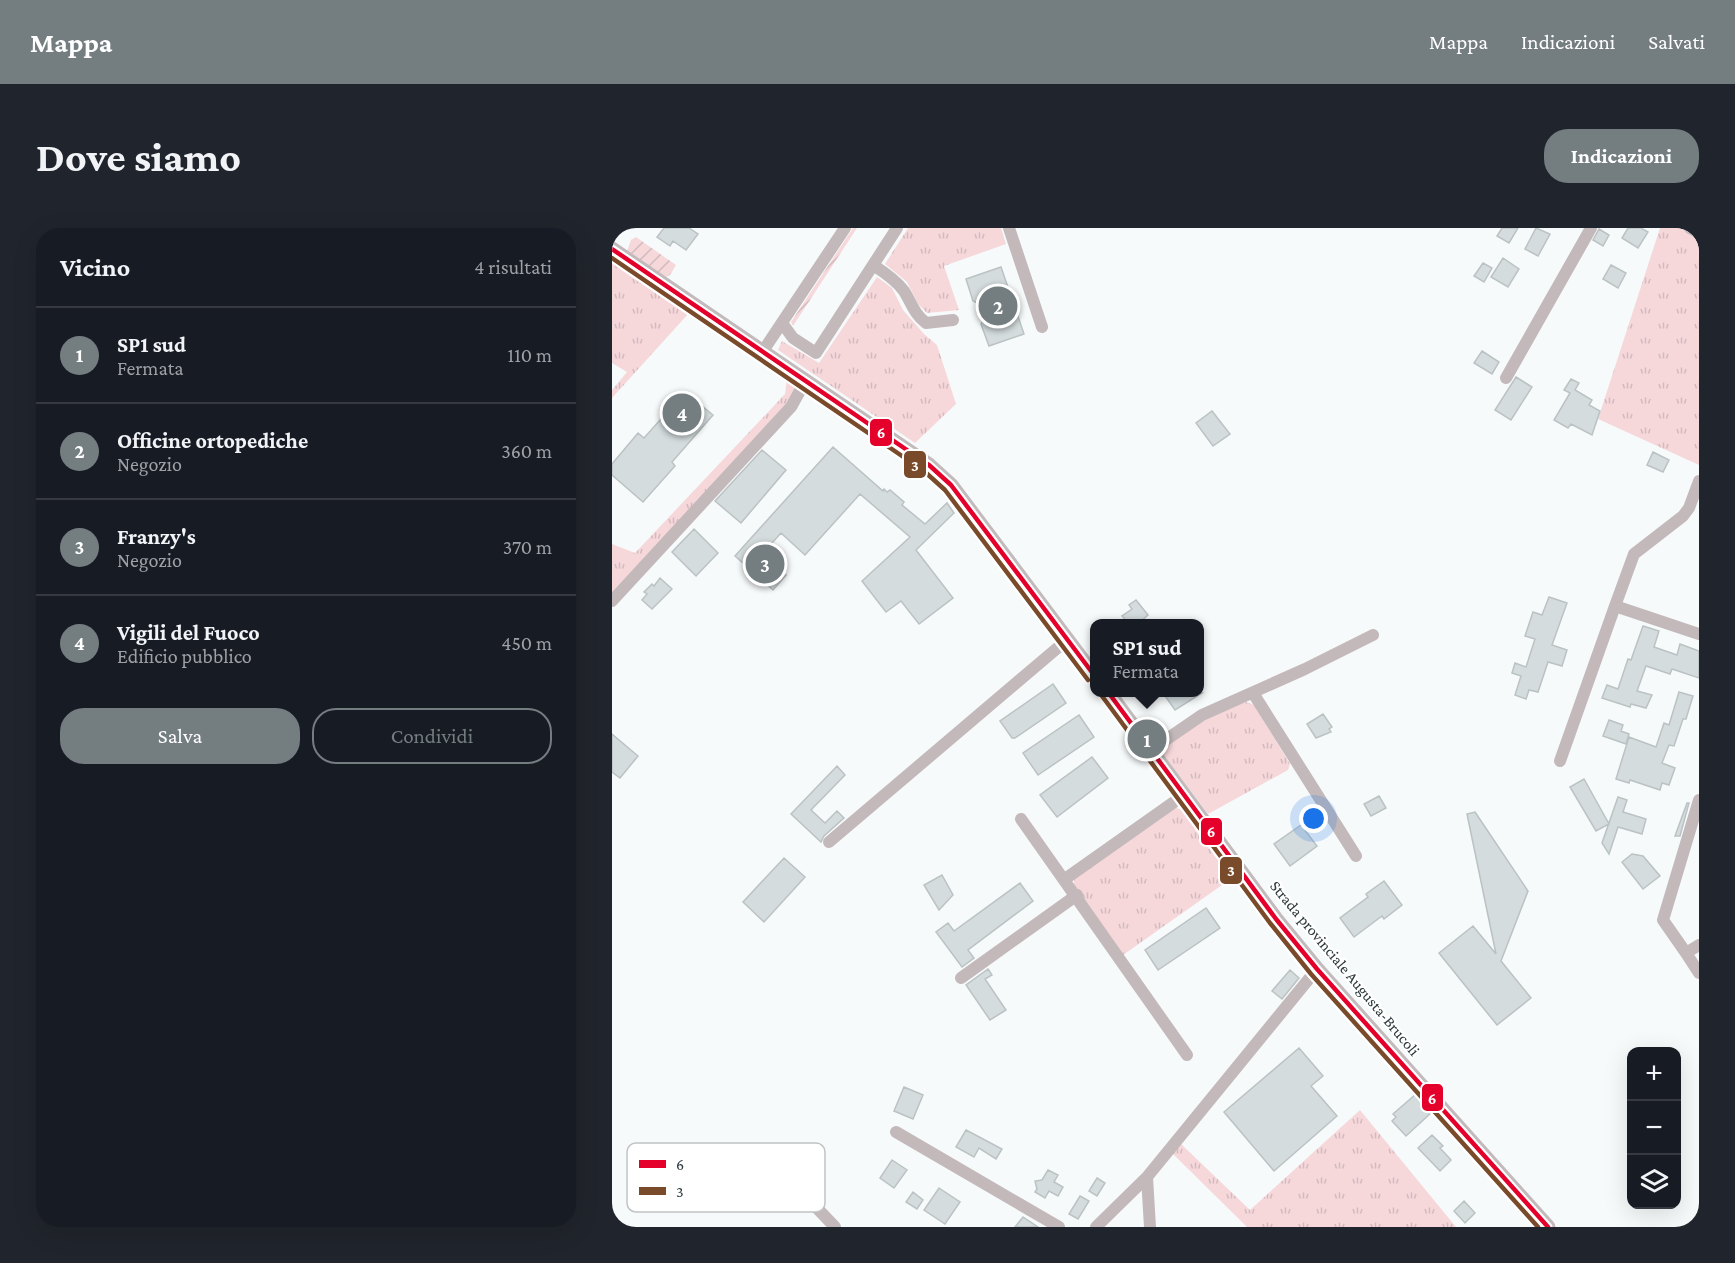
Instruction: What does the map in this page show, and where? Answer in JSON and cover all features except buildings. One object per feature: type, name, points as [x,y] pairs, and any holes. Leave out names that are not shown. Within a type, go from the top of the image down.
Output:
[{"type":"main road","points":[[612,249],[806,380],[928,465],[951,485],[1090,668]]},
{"type":"main road","name":"Strada provinciale Augusta-Brucoli","points":[[1111,697],[1276,919],[1317,969],[1548,1227]]},
{"type":"street","points":[[764,351],[845,228]]},
{"type":"street","points":[[782,323],[793,338],[816,352],[897,228]]},
{"type":"street","points":[[1009,228],[1042,327]]},
{"type":"street","points":[[1506,378],[1591,228]]},
{"type":"street","points":[[1690,228],[1699,233]]},
{"type":"street","points":[[873,265],[896,282],[919,317],[926,323],[953,320]]},
{"type":"street","points":[[612,601],[791,407],[806,380]]},
{"type":"street","points":[[1560,761],[1634,554],[1683,516],[1689,508],[1699,481]]},
{"type":"street","points":[[1615,606],[1699,634]]},
{"type":"street","points":[[1150,750],[1202,715],[1253,693],[1372,635]]},
{"type":"street","points":[[829,842],[1068,639]]},
{"type":"street","points":[[1253,693],[1356,856]]},
{"type":"street","points":[[1065,879],[1184,795]]},
{"type":"street","points":[[1699,800],[1663,920],[1699,973]]},
{"type":"street","points":[[1022,819],[1187,1054]]},
{"type":"street","points":[[961,978],[1077,896]]},
{"type":"street","points":[[1686,953],[1699,945]]},
{"type":"street","points":[[1096,1227],[1147,1177],[1317,969]]},
{"type":"street","points":[[896,1132],[1059,1227]]},
{"type":"street","points":[[1147,1177],[1150,1227]]},
{"type":"street","points":[[821,1212],[835,1227]]},
{"type":"green space","points":[[853,228],[857,228],[793,326],[791,322]]},
{"type":"green space","points":[[908,228],[1001,228],[1006,244],[944,266],[959,310],[927,313],[918,304],[907,282],[885,264]]},
{"type":"green space","points":[[1660,228],[1681,228],[1699,238],[1699,465],[1598,419]]},
{"type":"green space","points":[[636,237],[676,265],[670,275],[666,277],[627,251],[631,240]]},
{"type":"green space","points":[[612,259],[689,313],[612,398],[612,390],[627,372],[612,363]]},
{"type":"green space","points":[[877,277],[892,288],[903,310],[937,345],[956,404],[915,443],[778,350],[782,341],[819,363]]},
{"type":"green space","points":[[787,378],[796,385],[790,402],[612,593],[612,544],[635,553],[785,394]]},
{"type":"green space","points":[[1247,702],[1254,705],[1290,764],[1288,770],[1208,814],[1160,750],[1190,727],[1212,714]]},
{"type":"green space","points":[[1175,807],[1183,811],[1232,878],[1123,955],[1074,886],[1074,877]]},
{"type":"green space","points":[[1360,1110],[1456,1227],[1247,1227],[1173,1154],[1180,1143],[1250,1210]]},
{"type":"transit line","name":"6","points":[[612,249],[929,465],[951,485],[1090,670]]},
{"type":"transit line","name":"3","points":[[612,258],[924,471],[945,490],[1088,680]]},
{"type":"transit line","name":"3","points":[[1103,697],[1270,923],[1311,974],[1538,1227]]},
{"type":"transit line","name":"6","points":[[1112,697],[1276,919],[1317,969],[1548,1227]]},
{"type":"place","name":"Officine ortopediche","points":[[998,306]]},
{"type":"place","name":"Vigili del Fuoco","points":[[682,413]]},
{"type":"place","name":"Franzy's","points":[[765,564]]},
{"type":"place","name":"SP1 sud","points":[[1147,739]]}]
